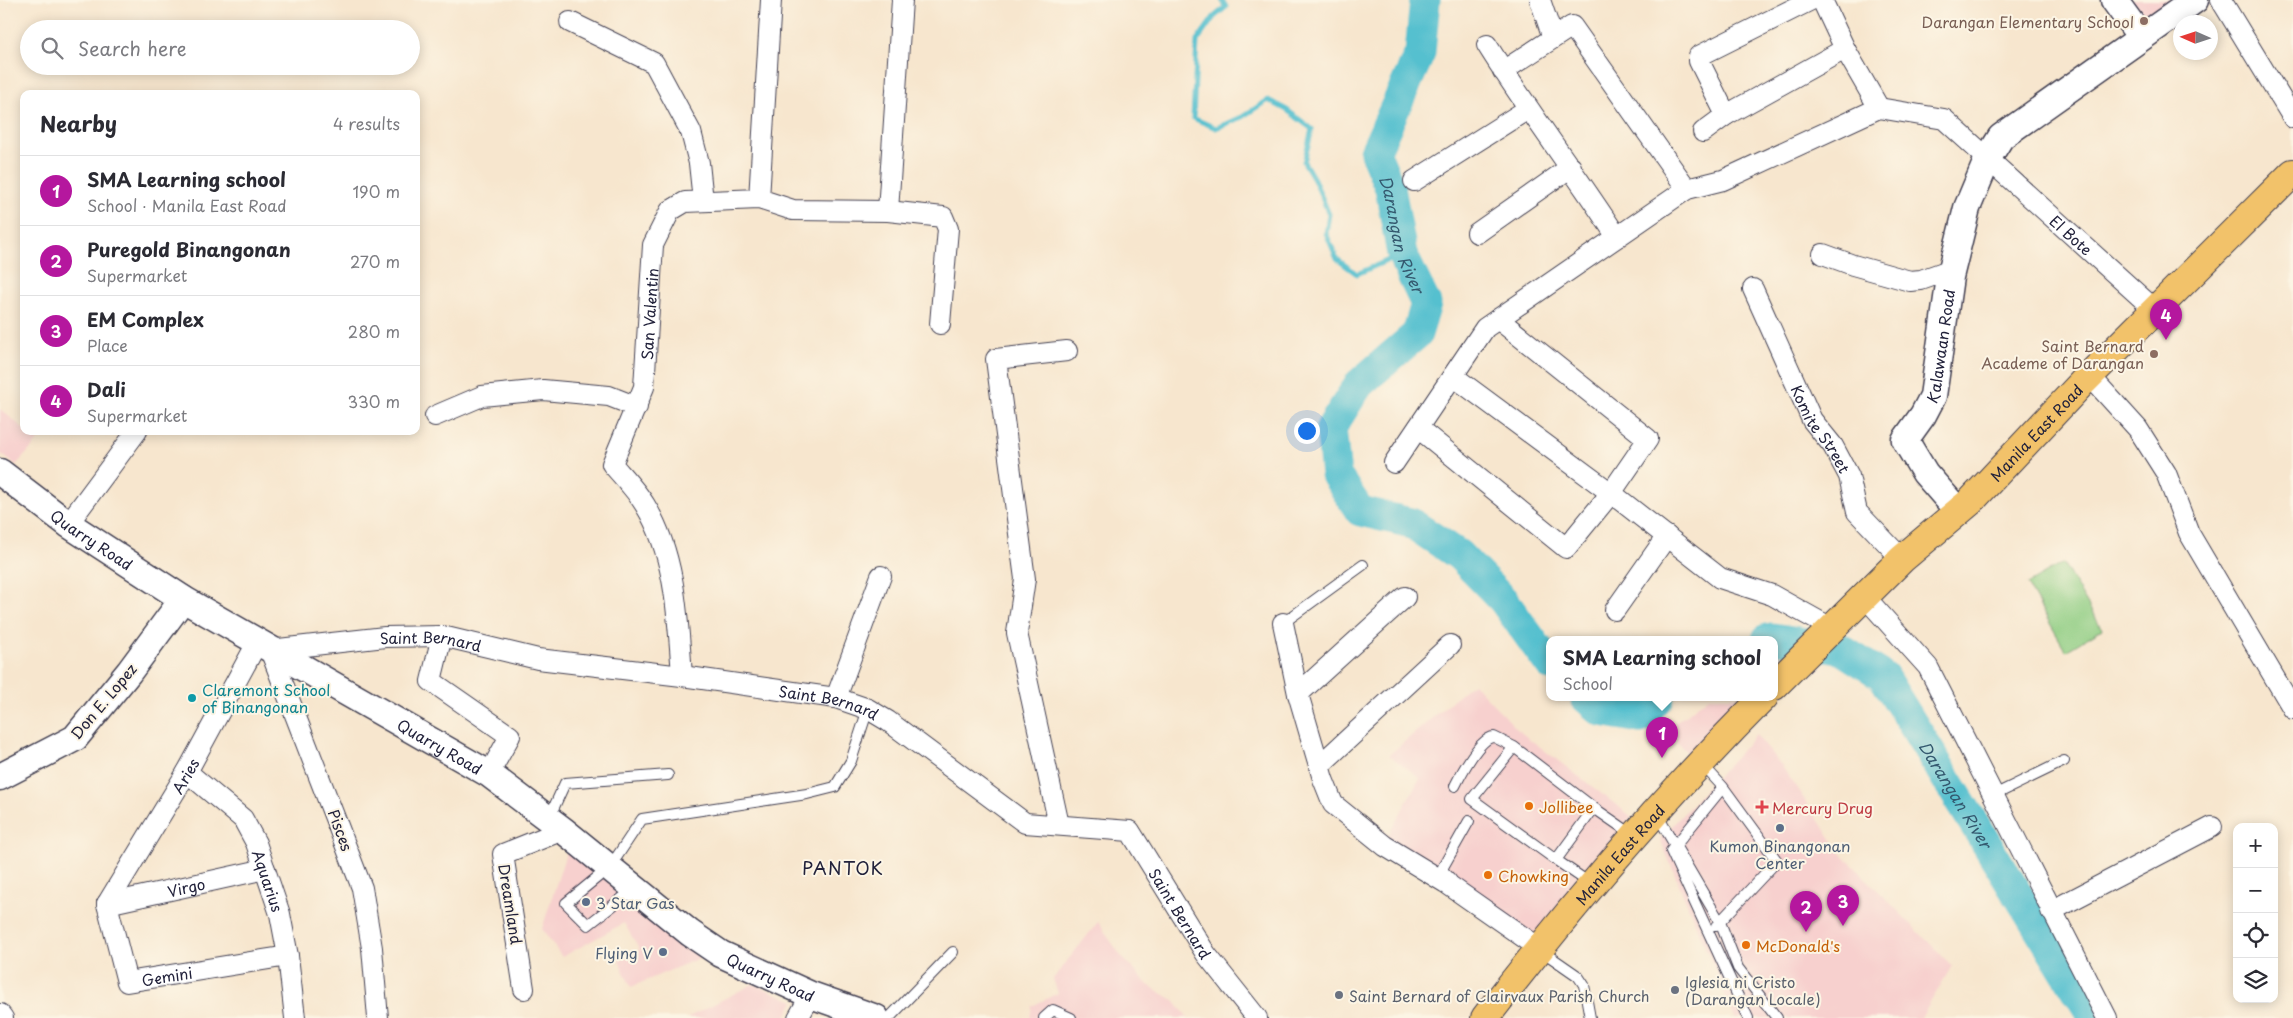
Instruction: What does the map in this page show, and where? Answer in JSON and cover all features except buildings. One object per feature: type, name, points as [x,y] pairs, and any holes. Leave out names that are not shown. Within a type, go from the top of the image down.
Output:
[{"type":"main road","name":"Manila East Road","points":[[1778,682],[1902,559],[1971,501],[2089,375],[2293,173]]},
{"type":"main road","name":"Manila East Road","points":[[1485,1018],[1591,884],[1655,811],[1760,701]]},
{"type":"street","points":[[760,199],[771,0]]},
{"type":"street","points":[[888,211],[902,0]]},
{"type":"street","points":[[1540,0],[1553,38]]},
{"type":"street","points":[[1726,115],[1699,61],[1699,56],[1811,0]]},
{"type":"street","points":[[1394,463],[1485,328],[1687,189],[1722,180],[1878,108],[1845,50],[1822,0]]},
{"type":"street","points":[[2114,0],[2141,37]]},
{"type":"street","name":"Kalawaan Road","points":[[1958,511],[1925,473],[1904,440],[1924,415],[1933,396],[1952,269],[1967,208],[1988,158],[2001,137],[2195,0]]},
{"type":"street","points":[[2221,0],[2293,118]]},
{"type":"street","points":[[570,22],[654,63],[692,132],[699,163],[703,201]]},
{"type":"street","points":[[1503,71],[1572,26],[1687,189]]},
{"type":"street","points":[[1487,45],[1528,109],[1571,167],[1617,237]]},
{"type":"street","points":[[1703,132],[1726,115],[1845,50]]},
{"type":"street","name":"El Bote","points":[[1878,108],[1944,119],[2155,310]]},
{"type":"street","points":[[1414,181],[1528,109]]},
{"type":"street","points":[[1477,233],[1571,167]]},
{"type":"street","name":"San Valentin","points":[[682,676],[679,629],[671,577],[662,543],[646,506],[612,464],[644,387],[653,245],[670,211],[685,202],[760,199],[793,210],[888,211],[944,217],[948,228],[940,324]]},
{"type":"street","points":[[1823,254],[1853,265],[1910,281],[1921,280],[1952,269]]},
{"type":"street","name":"Komite Street","points":[[1753,289],[1812,420],[1833,446],[1849,476],[1857,512],[1902,559]]},
{"type":"street","points":[[1418,428],[1566,548],[1612,493],[1648,439],[1498,319]]},
{"type":"street","points":[[1059,825],[1017,633],[1025,579],[996,359],[1067,351]]},
{"type":"street","points":[[2089,375],[2138,429],[2166,473],[2189,533],[2293,710]]},
{"type":"street","points":[[1454,376],[1612,493],[1720,578],[1772,595],[1831,630]]},
{"type":"street","points":[[435,416],[482,396],[543,390],[609,396],[637,406]]},
{"type":"street","points":[[68,524],[134,435]]},
{"type":"street","name":"Quarry Road","points":[[0,472],[68,524],[183,599],[489,774],[610,867],[690,933],[721,954],[811,995],[876,1018]]},
{"type":"street","points":[[1615,610],[1667,536]]},
{"type":"street","points":[[836,698],[881,576]]},
{"type":"street","points":[[1298,694],[1405,596]]},
{"type":"street","points":[[1865,597],[1928,666],[1992,796],[2107,1018]]},
{"type":"street","name":"Don E. Lopez","points":[[0,777],[75,738],[129,672],[183,599]]},
{"type":"street","points":[[1282,623],[1298,694],[1333,804],[1385,846],[1542,944]]},
{"type":"street","points":[[442,636],[432,682],[510,736],[489,774]]},
{"type":"street","name":"Saint Bernard","points":[[264,646],[385,637],[442,636],[538,658],[836,698],[868,709],[888,721],[1025,823],[1130,831],[1206,954],[1257,1018]]},
{"type":"street","points":[[1320,765],[1450,645]]},
{"type":"street","name":"Aries","points":[[107,904],[264,646]]},
{"type":"street","name":"Pisces","points":[[264,646],[362,888],[372,948],[378,1018]]},
{"type":"street","name":"Aquarius","points":[[187,772],[242,819],[256,843],[280,914],[288,956],[295,1018]]},
{"type":"street","name":"Dreamland","points":[[524,989],[503,854],[555,825]]},
{"type":"street","points":[[2051,911],[2212,827]]},
{"type":"street","name":"Virgo","points":[[107,904],[265,869]]},
{"type":"street","name":"Gemini","points":[[107,904],[127,982],[288,956]]},
{"type":"street","points":[[798,1018],[811,995]]},
{"type":"street","points":[[0,1014],[3,1018]]},
{"type":"lane","points":[[1282,623],[1363,565]]},
{"type":"lane","points":[[635,889],[588,925],[566,903],[610,867],[642,819],[807,794],[835,787],[851,761],[868,709]]},
{"type":"lane","points":[[1455,786],[1476,751],[1490,737],[1514,747],[1633,836]]},
{"type":"lane","points":[[1514,747],[1472,799],[1591,884]]},
{"type":"lane","points":[[1992,796],[2064,761]]},
{"type":"lane","points":[[1700,763],[1723,787],[1777,861],[1709,934]]},
{"type":"lane","points":[[555,825],[565,783],[668,775]]},
{"type":"lane","points":[[1723,787],[1671,851],[1748,1018]]},
{"type":"lane","points":[[1556,860],[1594,808]]},
{"type":"lane","points":[[1655,811],[1720,922],[1738,968],[1777,1018]]},
{"type":"lane","points":[[1469,821],[1443,867],[1443,872],[1542,944],[1578,976],[1584,985],[1590,1018]]},
{"type":"lane","points":[[889,1018],[953,952]]},
{"type":"lane","points":[[1044,1018],[1053,1010],[1071,1018]]},
{"type":"shaded area","name":"Darangan Elementary School","points":[[2122,0],[2181,0],[2141,29]]},
{"type":"shaded area","points":[[0,409],[20,426],[20,435],[30,435],[38,441],[16,465],[0,453]]},
{"type":"shaded area","points":[[1473,683],[1519,731],[1632,817],[1534,935],[1385,841],[1420,778],[1389,755]]},
{"type":"shaded area","points":[[1704,701],[1750,701],[1692,758],[1666,730]]},
{"type":"shaded area","points":[[1756,735],[1781,765],[1840,852],[1952,966],[1921,1018],[1735,1018],[1660,839]]},
{"type":"shaded area","name":"3 Star Gas","points":[[567,850],[704,956],[631,987],[619,961],[640,950],[624,923],[562,957],[542,929]]},
{"type":"shaded area","points":[[1098,922],[1121,956],[1148,985],[1175,1001],[1188,1018],[1030,1018],[1032,1006],[1058,993],[1053,979]]},
{"type":"shaded area","points":[[753,984],[794,1001],[785,1018],[687,1018]]},
{"type":"green space","points":[[2063,563],[2102,629],[2066,651],[2027,584]]},
{"type":"waterway","points":[[1222,0],[1226,7],[1214,17],[1197,41],[1193,118],[1216,128],[1242,117],[1268,100],[1287,110],[1312,129],[1304,162],[1314,179],[1329,214],[1326,233],[1337,259],[1357,274],[1402,254]]},
{"type":"waterway","name":"Darangan River","points":[[1425,0],[1420,53],[1375,152],[1390,188],[1402,254],[1426,304],[1417,334],[1359,384],[1331,428],[1336,475],[1360,511],[1411,523],[1459,555],[1503,600],[1546,659]]},
{"type":"waterway","name":"Darangan River","points":[[1778,639],[1839,648],[1883,676],[2094,1018]]},
{"type":"waterway","name":"Darangan River","points":[[1590,701],[1601,711],[1640,718],[1655,701]]},
{"type":"place","name":"Darangan Elementary School","points":[[2144,21]]},
{"type":"place","name":"Dali","points":[[2166,340]]},
{"type":"place","name":"Saint Bernard Academe of Darangan","points":[[2154,354]]},
{"type":"place","name":"Claremont School of Binangonan","points":[[192,698]]},
{"type":"place","name":"SMA Learning school","points":[[1662,758]]},
{"type":"place","name":"Jollibee","points":[[1529,806]]},
{"type":"place","name":"Mercury Drug","points":[[1762,807]]},
{"type":"place","name":"Kumon Binangonan Center","points":[[1780,828]]},
{"type":"place","name":"Chowking","points":[[1488,875]]},
{"type":"place","name":"3 Star Gas","points":[[586,902]]},
{"type":"place","name":"EM Complex","points":[[1843,926]]},
{"type":"place","name":"Puregold Binangonan","points":[[1806,932]]},
{"type":"place","name":"McDonald's","points":[[1746,945]]},
{"type":"place","name":"Flying V","points":[[663,952]]},
{"type":"place","name":"Iglesia ni Cristo (Darangan Locale)","points":[[1675,990]]},
{"type":"place","name":"Saint Bernard of Clairvaux Parish Church","points":[[1339,995]]},
{"type":"district","name":"PANTOK","points":[[843,867]]}]
